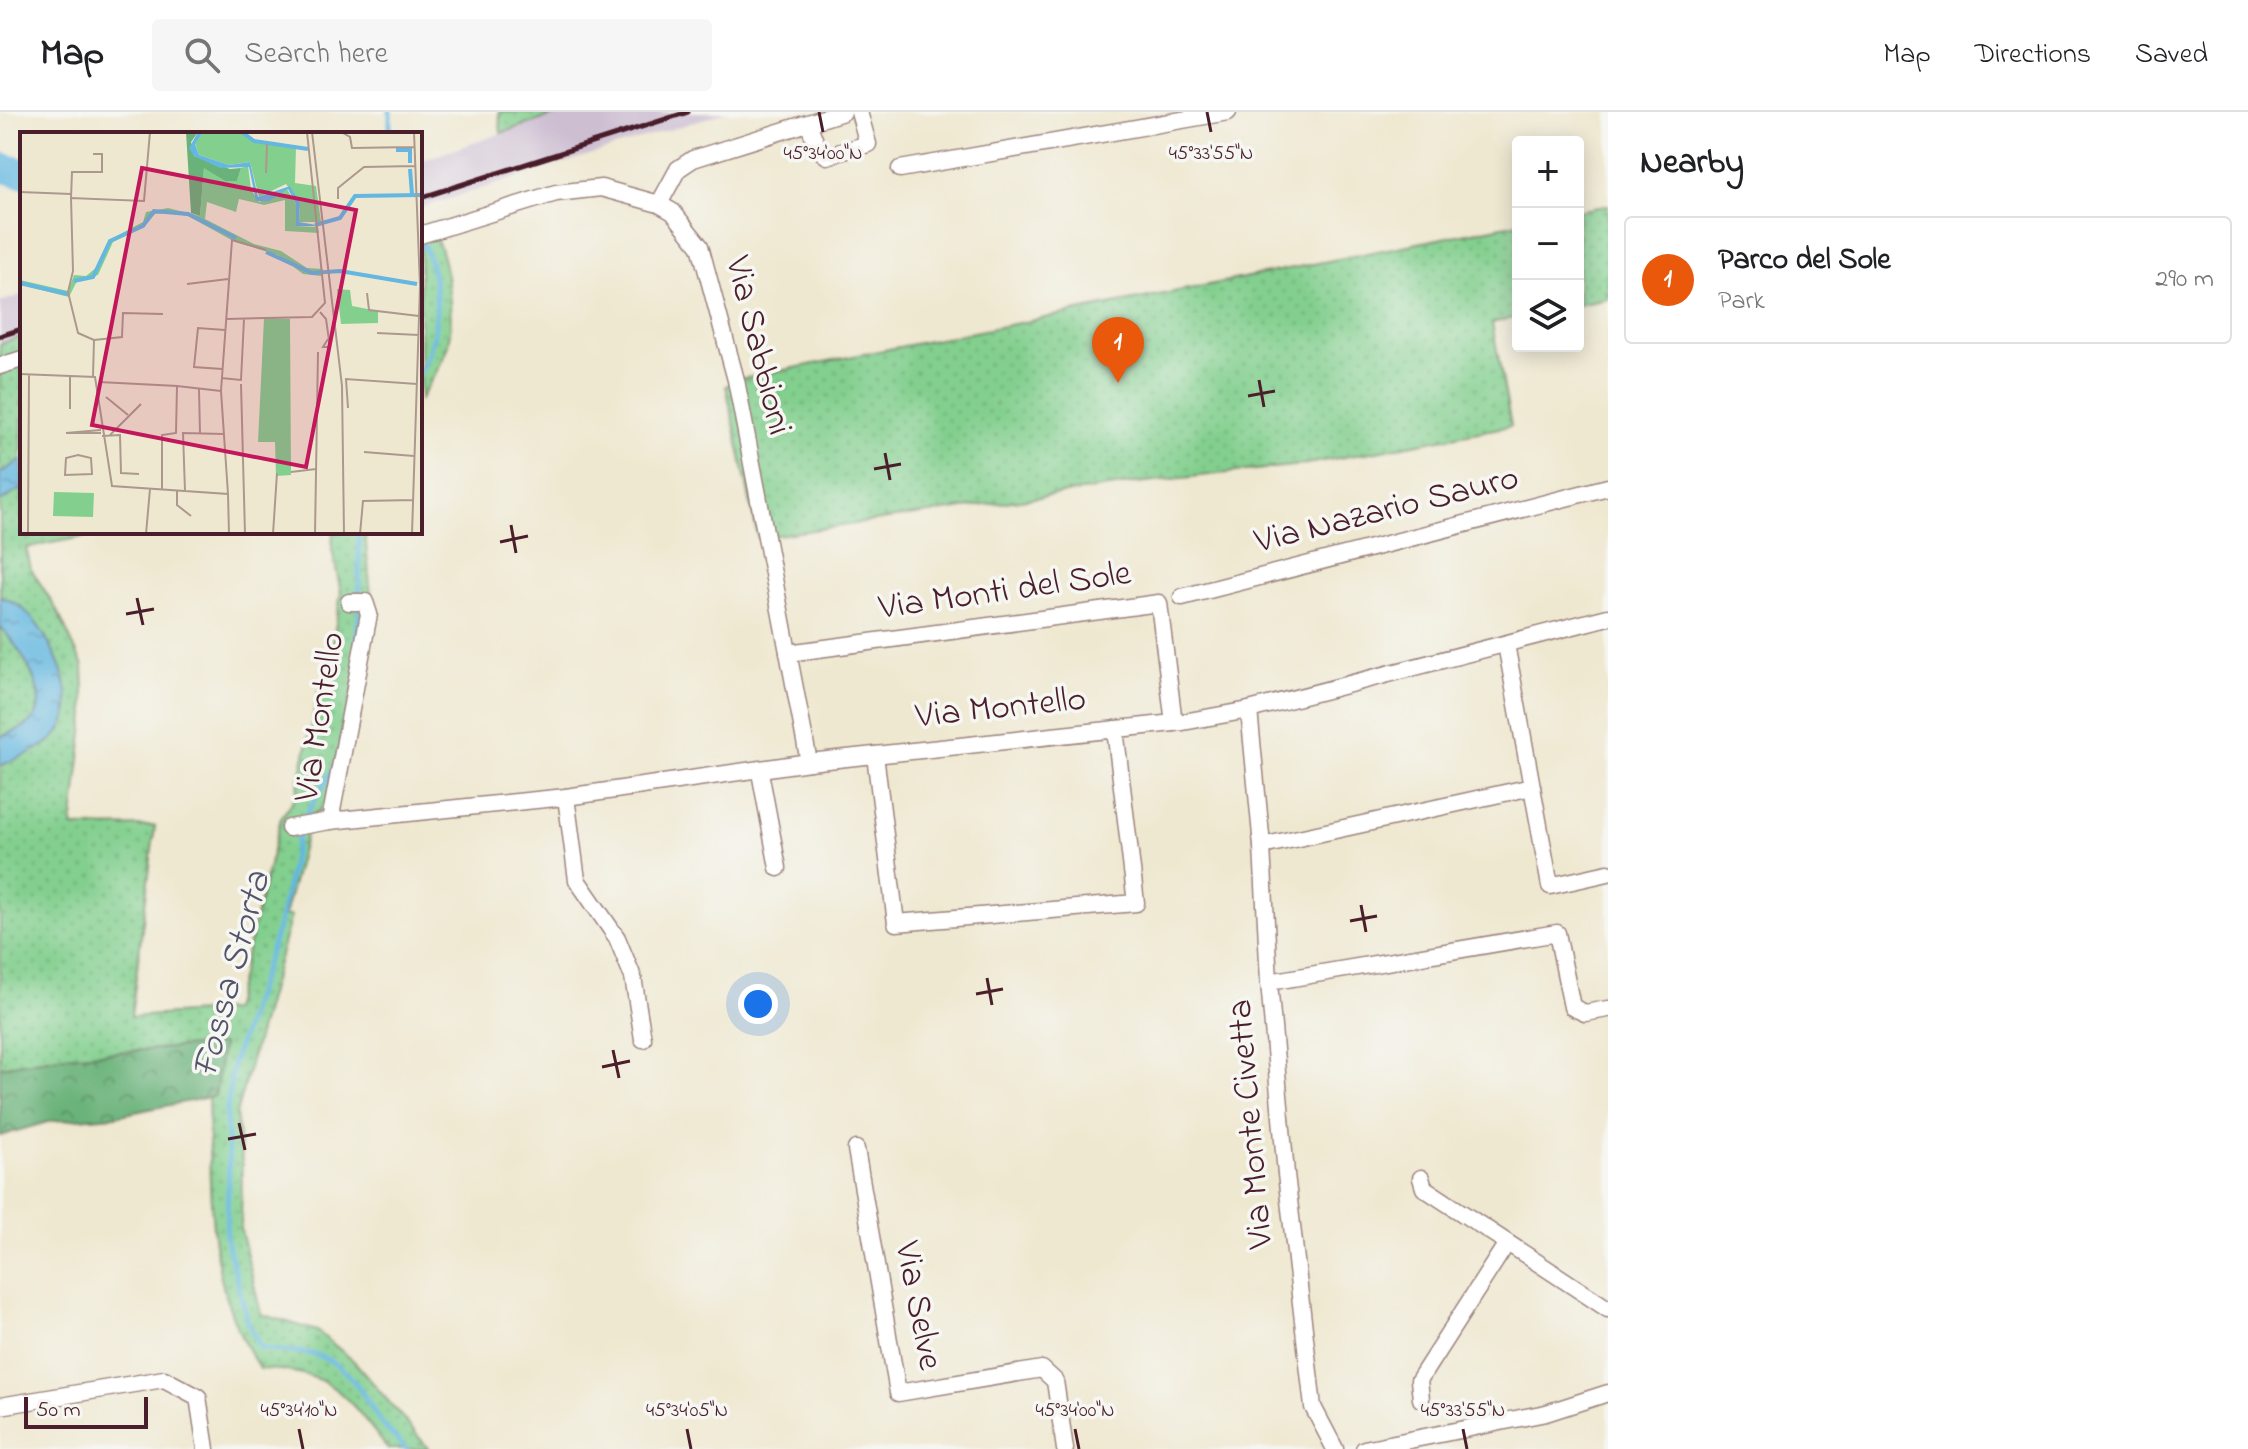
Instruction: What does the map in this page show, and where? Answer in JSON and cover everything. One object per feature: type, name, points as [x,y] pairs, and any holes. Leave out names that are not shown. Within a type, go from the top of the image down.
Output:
[{"type":"street","points":[[659,204],[678,169],[693,159],[843,112]]},
{"type":"street","points":[[809,125],[820,153],[831,155],[868,144],[859,112]]},
{"type":"street","points":[[900,169],[1228,112]]},
{"type":"street","name":"Via Sabbioni","points":[[425,234],[556,193],[601,188],[659,204],[673,212],[700,246],[736,380],[809,762]]},
{"type":"street","points":[[0,366],[20,360]]},
{"type":"street","name":"Via Nazario Sauro","points":[[1182,597],[1608,487]]},
{"type":"street","name":"Via Montello","points":[[357,602],[369,614],[330,821],[566,797],[760,772],[809,762],[1174,723],[1249,710],[1608,617]]},
{"type":"street","name":"Via Monti del Sole","points":[[788,653],[1159,603],[1174,723]]},
{"type":"street","points":[[1506,644],[1550,886],[1608,873]]},
{"type":"street","points":[[1249,710],[1262,846],[1269,982]]},
{"type":"street","points":[[875,755],[896,923],[1136,903],[1115,729]]},
{"type":"street","points":[[760,772],[778,868]]},
{"type":"street","points":[[1262,846],[1532,787]]},
{"type":"street","points":[[566,797],[577,880],[622,951],[633,977],[643,1039]]},
{"type":"street","points":[[297,827],[330,821]]},
{"type":"street","name":"Via Monte Civetta","points":[[1335,1449],[1313,1407],[1286,1174],[1269,982],[1557,933],[1569,999],[1576,1010],[1585,1013],[1608,1009]]},
{"type":"street","name":"Via Selve","points":[[856,1149],[898,1393],[1042,1369],[1055,1381],[1065,1449]]},
{"type":"street","points":[[1421,1178],[1424,1188],[1608,1309]]},
{"type":"street","points":[[1421,1399],[1419,1380],[1507,1243]]},
{"type":"street","points":[[0,1406],[164,1379],[198,1397],[206,1449]]},
{"type":"street","points":[[1364,1449],[1546,1413],[1608,1393]]},
{"type":"shaded area","points":[[564,112],[726,112],[422,207],[422,160]]},
{"type":"shaded area","points":[[20,296],[20,337],[0,344],[0,302]]},
{"type":"green space","points":[[499,112],[564,112],[501,133]]},
{"type":"green space","points":[[1608,205],[1608,299],[1584,304],[1584,280],[1584,210]]},
{"type":"green space","points":[[1512,224],[1512,318],[1492,323],[1511,426],[1301,465],[1136,483],[758,538],[726,386],[739,379]]},
{"type":"green space","points":[[432,230],[438,242],[449,291],[450,326],[443,360],[422,396],[422,232]]},
{"type":"green space","points":[[20,337],[20,460],[0,474],[0,344]]},
{"type":"green space","points":[[20,489],[20,534],[99,534],[26,548],[31,569],[57,610],[83,666],[85,716],[72,827],[155,826],[131,1017],[232,1010],[281,818],[296,796],[319,690],[325,688],[341,593],[332,549],[333,534],[365,534],[372,606],[327,802],[309,823],[284,916],[291,916],[236,1114],[242,1162],[241,1230],[261,1314],[317,1331],[355,1362],[429,1449],[388,1449],[361,1414],[336,1390],[305,1374],[260,1369],[242,1338],[220,1272],[211,1203],[208,1098],[215,1096],[222,1044],[65,1056],[0,1067],[0,766],[48,743],[22,607],[0,596],[0,502]]},
{"type":"green space","points":[[0,627],[16,646],[32,674],[39,702],[37,714],[29,723],[0,737]]},
{"type":"green space","points":[[222,1044],[215,1096],[115,1116],[51,1121],[0,1136],[0,1067],[65,1056]]},
{"type":"water","points":[[20,460],[20,489],[0,502],[0,474]]},
{"type":"water","points":[[0,596],[22,608],[50,644],[63,676],[68,708],[61,730],[46,744],[0,766],[0,737],[29,723],[37,714],[39,702],[32,674],[16,646],[0,627]]},
{"type":"waterway","name":"Fossa Storta","points":[[390,112],[390,132]]},
{"type":"waterway","points":[[0,167],[20,172]]},
{"type":"waterway","name":"Fossa Storta","points":[[422,241],[432,272],[436,306],[432,340],[422,368]]},
{"type":"waterway","name":"Fossa Storta","points":[[359,534],[359,597]]},
{"type":"waterway","name":"Fossa Storta","points":[[356,641],[360,607]]},
{"type":"waterway","name":"Fossa Storta","points":[[302,821],[334,768]]},
{"type":"waterway","name":"Fossa Storta","points":[[299,831],[279,925],[233,1063],[226,1116],[229,1165],[226,1237],[248,1323],[260,1347],[315,1355],[341,1368],[383,1425],[406,1449]]},
{"type":"railway","points":[[422,197],[688,112]]},
{"type":"railway","points":[[0,336],[20,330]]},
{"type":"place","name":"Parco del Sole","points":[[1118,383]]}]
